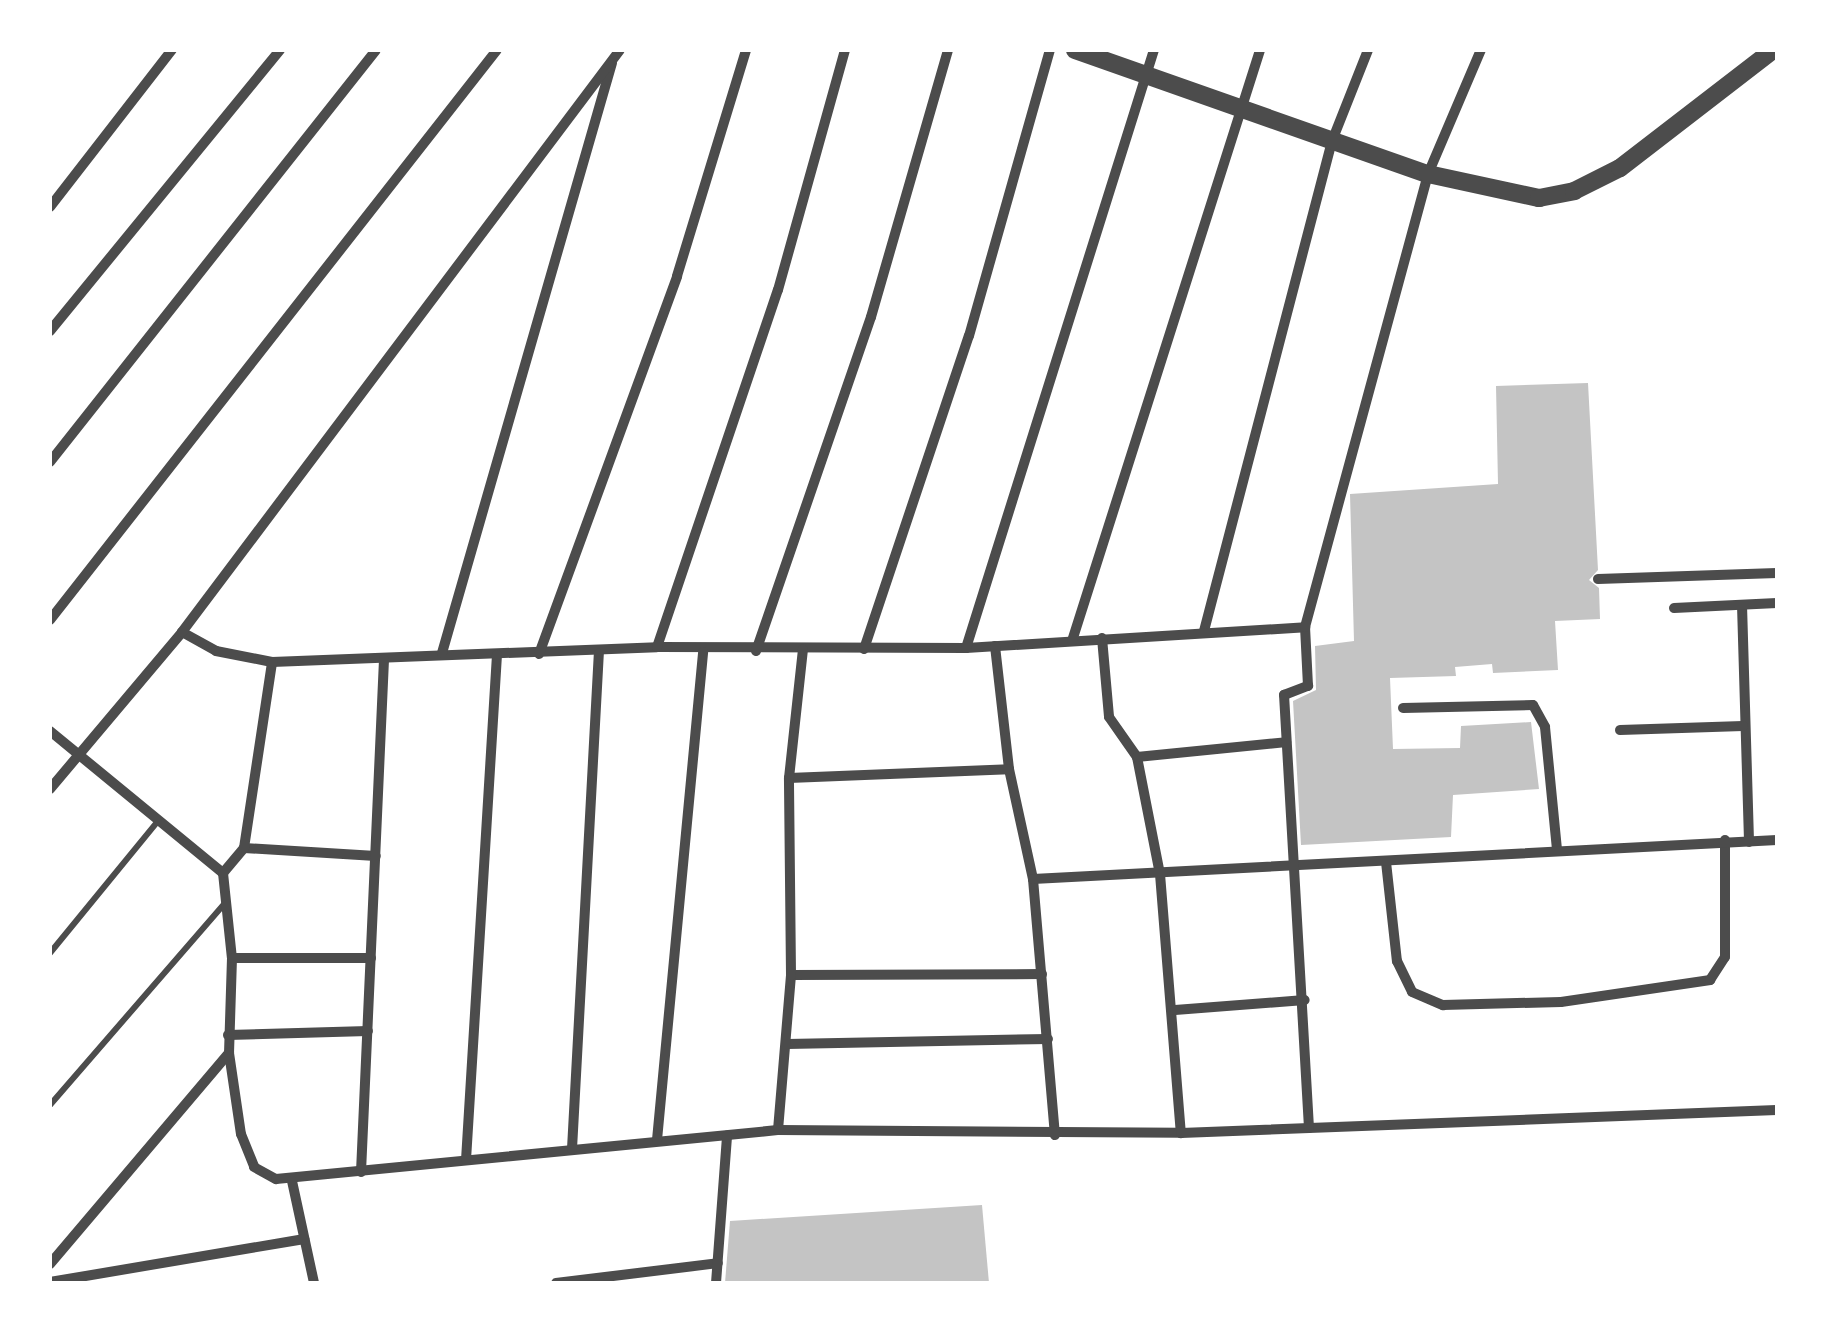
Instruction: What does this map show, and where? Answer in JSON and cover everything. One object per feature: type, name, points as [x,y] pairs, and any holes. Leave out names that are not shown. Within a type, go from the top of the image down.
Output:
[{"type":"street","points":[[50,208],[172,50]]},
{"type":"street","points":[[50,331],[280,50]]},
{"type":"street","points":[[50,462],[376,50]]},
{"type":"street","points":[[50,620],[497,50]]},
{"type":"street","points":[[539,654],[677,276],[746,50]]},
{"type":"street","points":[[657,647],[778,290],[845,50]]},
{"type":"street","points":[[756,651],[871,318],[948,50]]},
{"type":"street","points":[[864,648],[968,336],[1050,50]]},
{"type":"street","points":[[1076,50],[1142,78],[1428,174],[1521,196],[1574,191],[1692,118],[1773,50]]},
{"type":"street","points":[[966,648],[1142,78],[1154,50]]},
{"type":"street","points":[[1072,640],[1237,111],[1260,50]]},
{"type":"street","points":[[1204,631],[1332,141],[1368,50]]},
{"type":"street","points":[[1309,1128],[1306,1000],[1291,868],[1284,695],[1308,686],[1305,627],[1428,174],[1480,50]]},
{"type":"street","points":[[50,788],[182,632],[616,54]]},
{"type":"street","points":[[442,653],[616,54]]},
{"type":"street","points":[[1598,579],[1777,573]]},
{"type":"street","points":[[1674,608],[1777,603]]},
{"type":"street","points":[[1742,604],[1749,842]]},
{"type":"street","points":[[182,632],[216,651],[272,662],[384,660],[442,653],[599,654],[657,647],[703,652],[966,648],[1305,627]]},
{"type":"street","points":[[1102,638],[1108,717],[1137,757],[1160,874],[1175,1010],[1182,1134]]},
{"type":"street","points":[[996,646],[1009,769],[1033,879],[1056,1135]]},
{"type":"street","points":[[778,1130],[791,976],[789,778],[803,650]]},
{"type":"street","points":[[657,1140],[703,652]]},
{"type":"street","points":[[572,1149],[599,654]]},
{"type":"street","points":[[466,1160],[497,655]]},
{"type":"street","points":[[362,1172],[384,660]]},
{"type":"street","points":[[222,873],[244,848],[272,662]]},
{"type":"street","points":[[1404,708],[1533,705],[1545,727],[1557,850]]},
{"type":"street","points":[[1620,730],[1743,726]]},
{"type":"street","points":[[50,731],[222,873],[232,958],[228,1053],[250,1161],[264,1175],[292,1181],[778,1130],[1182,1134],[1777,1110]]},
{"type":"street","points":[[1137,757],[1286,742]]},
{"type":"street","points":[[789,778],[1009,769]]},
{"type":"street","points":[[1386,862],[1397,961],[1412,992],[1443,1005],[1561,1002],[1691,987],[1720,970],[1725,840]]},
{"type":"street","points":[[1033,879],[1777,840]]},
{"type":"street","points":[[244,848],[376,856]]},
{"type":"street","points":[[232,958],[371,958]]},
{"type":"street","points":[[791,976],[1042,974]]},
{"type":"street","points":[[1175,1010],[1306,1000]]},
{"type":"street","points":[[228,1036],[368,1031]]},
{"type":"street","points":[[787,1044],[1048,1039]]},
{"type":"street","points":[[50,1264],[228,1053]]},
{"type":"street","points":[[716,1283],[727,1135]]},
{"type":"street","points":[[292,1181],[314,1283]]},
{"type":"street","points":[[50,1282],[304,1238]]},
{"type":"street","points":[[556,1283],[718,1264]]},
{"type":"lane","points":[[50,953],[159,820]]},
{"type":"lane","points":[[50,1104],[228,900]]},
{"type":"building","points":[[1588,383],[1598,570],[1589,580],[1599,588],[1600,619],[1555,621],[1558,670],[1493,673],[1492,664],[1455,667],[1456,676],[1390,678],[1393,749],[1460,748],[1461,726],[1531,722],[1539,789],[1453,795],[1451,837],[1301,845],[1293,701],[1316,690],[1315,646],[1354,641],[1350,494],[1498,484],[1496,386]]},
{"type":"building","points":[[982,1205],[989,1283],[725,1283],[730,1221]]}]
